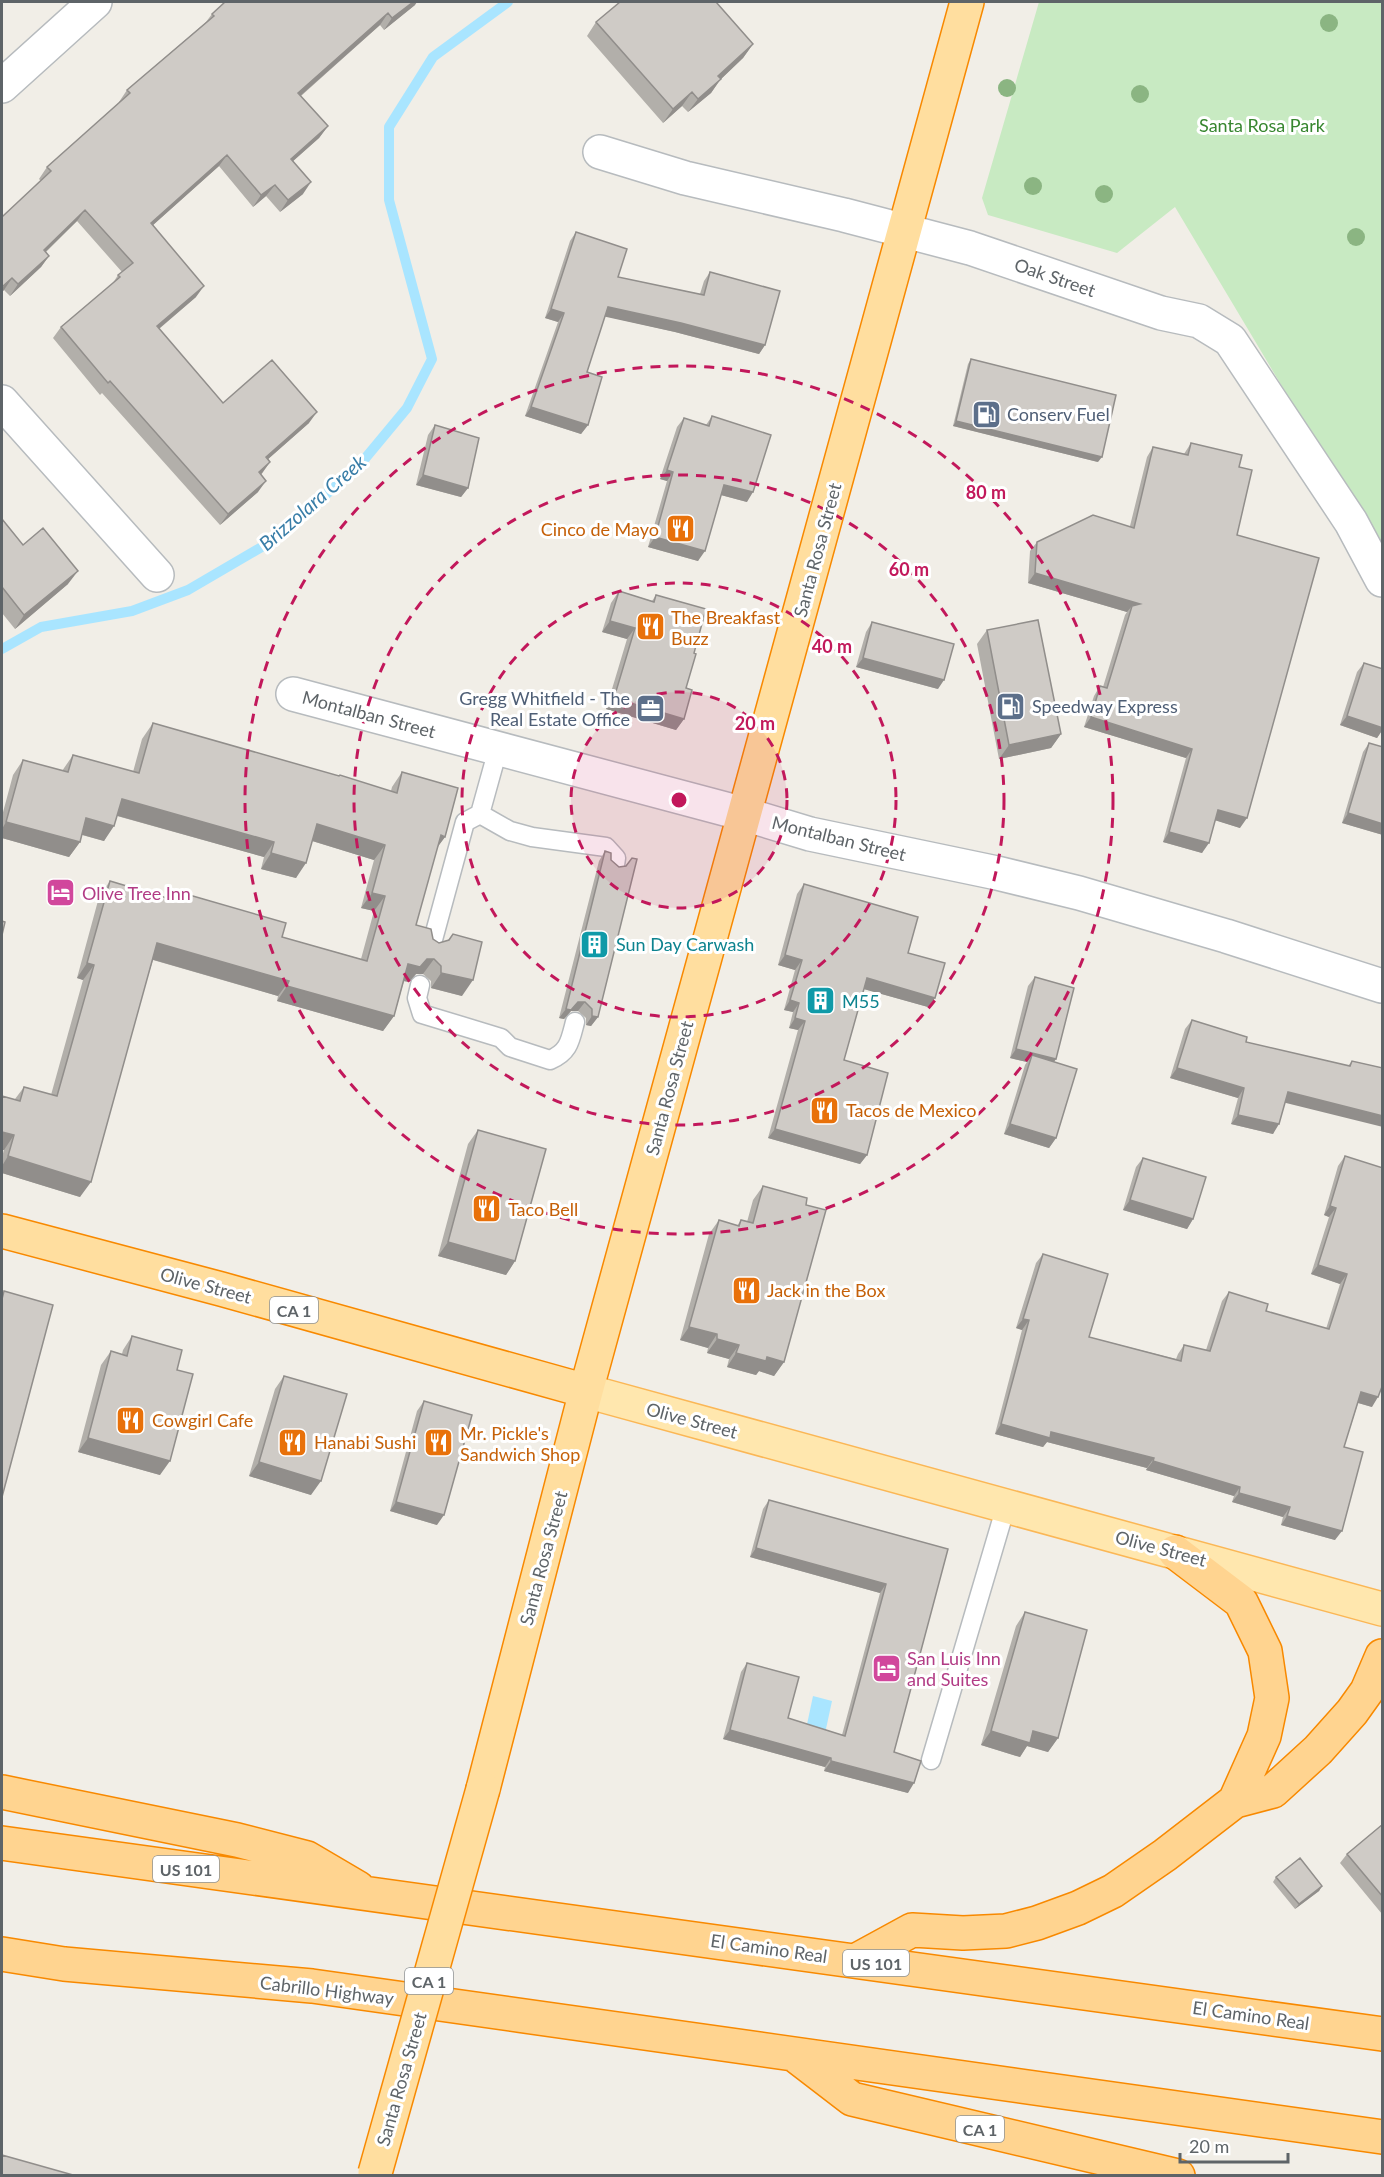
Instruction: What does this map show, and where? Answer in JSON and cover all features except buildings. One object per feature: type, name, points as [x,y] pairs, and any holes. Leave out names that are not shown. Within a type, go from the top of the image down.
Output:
[{"type":"highway","name":"Santa Rosa Street","points":[[375,2174],[483,1790],[586,1391],[782,679],[902,231],[967,2]]},
{"type":"highway","name":"Olive Street","points":[[2,1231],[210,1286],[586,1391]]},
{"type":"highway","points":[[1175,1552],[1241,1602],[1265,1650],[1272,1698],[1264,1736],[1235,1801]]},
{"type":"highway","points":[[857,1960],[912,1930],[963,1933],[1006,1931],[1078,1908],[1113,1891],[1235,1801],[1273,1791],[1318,1750],[1352,1712],[1367,1691],[1383,1656]]},
{"type":"highway","points":[[2,1792],[237,1840],[307,1858],[370,1896]]},
{"type":"highway","name":"US 101","points":[[2,1843],[370,1896]]},
{"type":"highway","name":"El Camino Real","points":[[370,1896],[857,1960],[1383,2034]]},
{"type":"highway","name":"Cabrillo Highway","points":[[2,1954],[64,1964],[312,1986],[794,2055]]},
{"type":"highway","points":[[2,1977],[64,1964]]},
{"type":"highway","points":[[794,2055],[1383,2137]]},
{"type":"highway","name":"CA 1","points":[[794,2055],[852,2099],[1178,2175]]},
{"type":"main road","name":"Olive Street","points":[[586,1391],[1383,1609]]},
{"type":"street","points":[[2,86],[95,2]]},
{"type":"street","name":"Oak Street","points":[[600,152],[685,178],[970,248],[1161,313],[1199,321],[1230,340],[1351,522],[1383,580]]},
{"type":"street","points":[[2,402],[157,575]]},
{"type":"street","name":"Montalban Street","points":[[293,694],[498,750],[744,813],[810,834],[1078,892],[1383,986]]},
{"type":"lane","points":[[431,946],[465,822],[480,814],[498,750]]},
{"type":"lane","points":[[480,814],[510,831],[532,837],[606,847],[616,858],[615,865]]},
{"type":"lane","points":[[420,985],[417,998],[422,1014],[501,1038],[510,1047],[550,1060],[563,1054],[570,1042],[575,1022]]},
{"type":"lane","points":[[931,1760],[1006,1506]]},
{"type":"green space","name":"Santa Rosa Park","points":[[1039,2],[1382,2],[1382,554],[1175,207],[1117,253],[988,215],[982,198]]},
{"type":"water","points":[[813,1696],[832,1701],[821,1752],[802,1748]]},
{"type":"waterway","name":"Brizzolara Creek","points":[[2,649],[41,627],[132,611],[188,590],[272,541],[358,467],[407,408],[432,359],[389,200],[389,127],[433,57],[508,2]]},
{"type":"place","name":"Conserv Fuel","points":[[986,414]]},
{"type":"place","name":"Cinco de Mayo","points":[[680,529]]},
{"type":"place","name":"The Breakfast Buzz","points":[[650,627]]},
{"type":"place","name":"Speedway Express","points":[[1011,706]]},
{"type":"place","name":"Gregg Whitfield - The Real Estate Office","points":[[651,708]]},
{"type":"place","name":"Olive Tree Inn","points":[[61,893]]},
{"type":"place","name":"Sun Day Carwash","points":[[595,944]]},
{"type":"place","name":"M55","points":[[821,1001]]},
{"type":"place","name":"Tacos de Mexico","points":[[825,1110]]},
{"type":"place","name":"Taco Bell","points":[[487,1209]]},
{"type":"place","name":"Jack in the Box","points":[[746,1290]]},
{"type":"place","name":"Cowgirl Cafe","points":[[131,1420]]},
{"type":"place","name":"Hanabi Sushi","points":[[293,1442]]},
{"type":"place","name":"Mr. Pickle's Sandwich Shop","points":[[439,1443]]},
{"type":"place","name":"San Luis Inn and Suites","points":[[886,1668]]}]
